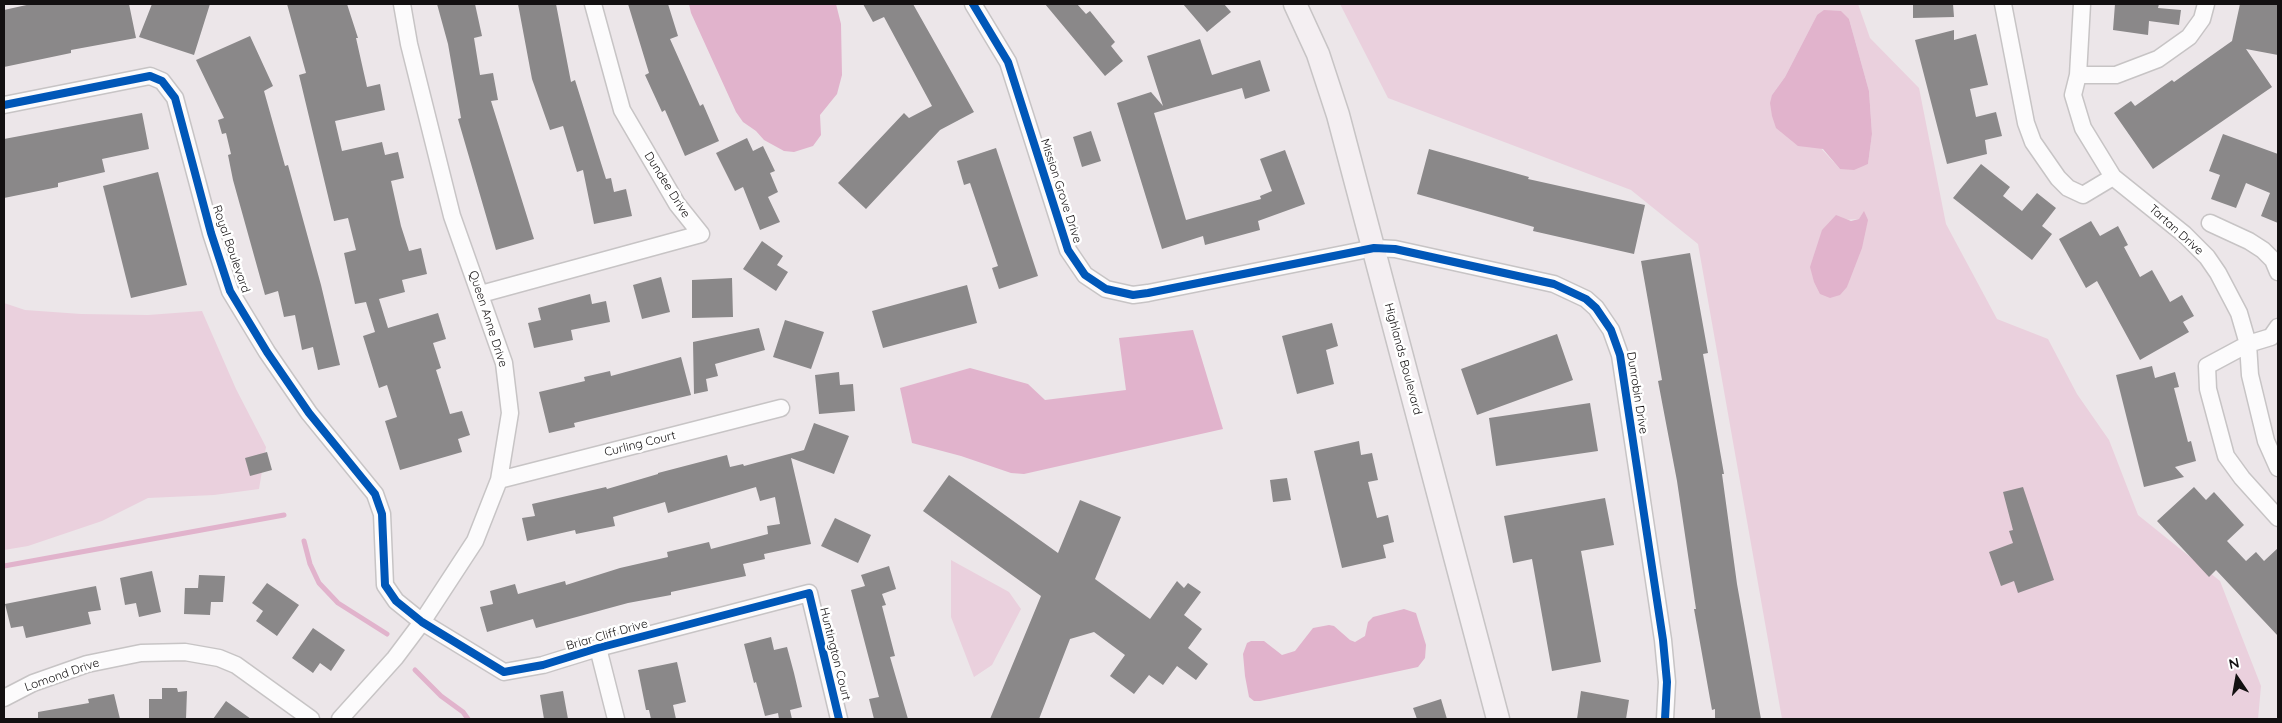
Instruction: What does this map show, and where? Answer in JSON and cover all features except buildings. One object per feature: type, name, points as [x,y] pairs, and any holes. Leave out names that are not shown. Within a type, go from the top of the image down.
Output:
[{"type":"street","name":"Queen Anne Drive","points":[[340,719],[395,658],[422,622],[474,541],[499,480],[510,413],[504,363],[452,216],[409,44],[402,4]]},
{"type":"street","name":"Dundee Drive","points":[[481,294],[701,234],[677,204],[622,110],[593,4]]},
{"type":"street","name":"Mission Grove Drive","points":[[973,4],[1008,62],[1068,250],[1080,269],[1095,283],[1117,292],[1148,293],[1374,248]]},
{"type":"street","name":"Highlands Boulevard","points":[[1295,4],[1318,54],[1329,84],[1498,719]]},
{"type":"street","points":[[2003,4],[2026,123],[2033,142],[2058,178],[2068,188],[2082,196],[2113,177]]},
{"type":"street","name":"Tartan Drive","points":[[2082,4],[2078,75],[2073,95],[2082,128],[2113,177],[2163,216],[2207,258],[2218,273],[2239,313],[2248,344],[2250,374],[2266,441],[2278,468]]},
{"type":"street","points":[[2078,75],[2116,75],[2158,59],[2189,37],[2202,19],[2206,4]]},
{"type":"street","name":"Royal Boulevard","points":[[4,105],[150,76],[162,81],[175,98],[211,233],[230,291],[267,352],[309,413],[376,494],[382,514],[384,585],[396,602],[422,622]]},
{"type":"street","points":[[2210,223],[2249,241],[2263,250],[2273,260],[2278,272]]},
{"type":"street","name":"Dunrobin Drive","points":[[1374,248],[1395,249],[1554,284],[1586,299],[1611,330],[1620,355],[1663,640],[1667,682],[1665,719]]},
{"type":"street","points":[[2278,327],[2271,337],[2248,344],[2207,366],[2208,389],[2226,456],[2242,478],[2278,518]]},
{"type":"street","name":"Curling Court","points":[[499,480],[781,408]]},
{"type":"street","name":"Briar Cliff Drive","points":[[422,622],[504,672],[543,665],[598,648],[809,593]]},
{"type":"street","name":"Huntington Court","points":[[809,593],[839,719]]},
{"type":"street","points":[[598,648],[616,719]]},
{"type":"street","name":"Lomond Drive","points":[[4,698],[33,682],[87,664],[141,653],[185,652],[225,660],[236,665],[311,719]]},
{"type":"shaded area","points":[[689,4],[836,4],[841,24],[842,75],[837,94],[820,115],[821,135],[813,146],[794,152],[784,151],[764,140],[756,131],[743,122],[736,112],[691,13]]},
{"type":"shaded area","points":[[1340,4],[1858,4],[1870,38],[1919,88],[1946,224],[1997,319],[2048,339],[2077,394],[2109,440],[2138,515],[2220,581],[2261,686],[2258,719],[1782,719],[1698,244],[1631,190],[1388,98]],"holes":[[[1817,15],[1849,19],[1869,91],[1872,134],[1868,164],[1840,169],[1772,95],[1785,77]],[[1859,219],[1847,287],[1844,220]]]},
{"type":"shaded area","points":[[1824,10],[1841,11],[1849,19],[1869,91],[1872,134],[1868,164],[1854,170],[1840,169],[1823,149],[1798,146],[1776,128],[1772,116],[1770,103],[1772,95],[1785,77],[1817,15]]},
{"type":"shaded area","points":[[1864,211],[1868,220],[1862,248],[1847,287],[1840,295],[1830,298],[1820,294],[1810,267],[1822,230],[1836,215],[1851,221],[1859,219]]},
{"type":"shaded area","points":[[4,303],[25,310],[81,314],[148,315],[202,311],[236,389],[266,447],[259,489],[214,495],[148,498],[102,521],[28,546],[4,550]]},
{"type":"shaded area","points":[[1193,330],[1223,429],[1024,474],[1011,473],[961,456],[912,443],[900,388],[970,368],[1028,384],[1045,400],[1126,390],[1119,338]]},
{"type":"shaded area","points":[[951,560],[1009,592],[1021,609],[992,665],[974,677],[951,617]]},
{"type":"shaded area","points":[[1404,609],[1416,613],[1426,645],[1425,658],[1418,667],[1260,701],[1254,701],[1249,697],[1243,654],[1247,643],[1251,641],[1264,641],[1282,655],[1295,651],[1313,628],[1329,625],[1334,626],[1355,642],[1365,636],[1368,622],[1373,617]]},
{"type":"waterway","points":[[4,566],[284,515]]},
{"type":"waterway","points":[[304,541],[310,564],[319,583],[338,603],[387,634]]},
{"type":"waterway","points":[[415,670],[441,696],[463,712],[468,719]]},
{"type":"cycle path","points":[[973,4],[1008,62],[1068,250],[1085,275],[1106,289],[1133,295],[1148,293],[1374,248],[1395,249],[1554,284],[1586,299],[1596,308],[1611,330],[1620,355],[1663,640],[1667,682],[1665,719]]},
{"type":"cycle path","points":[[4,105],[150,76],[162,81],[175,98],[211,233],[230,291],[267,352],[309,413],[375,494],[382,514],[385,585],[396,601],[422,622],[504,672],[543,665],[598,648],[809,593],[839,719]]}]
